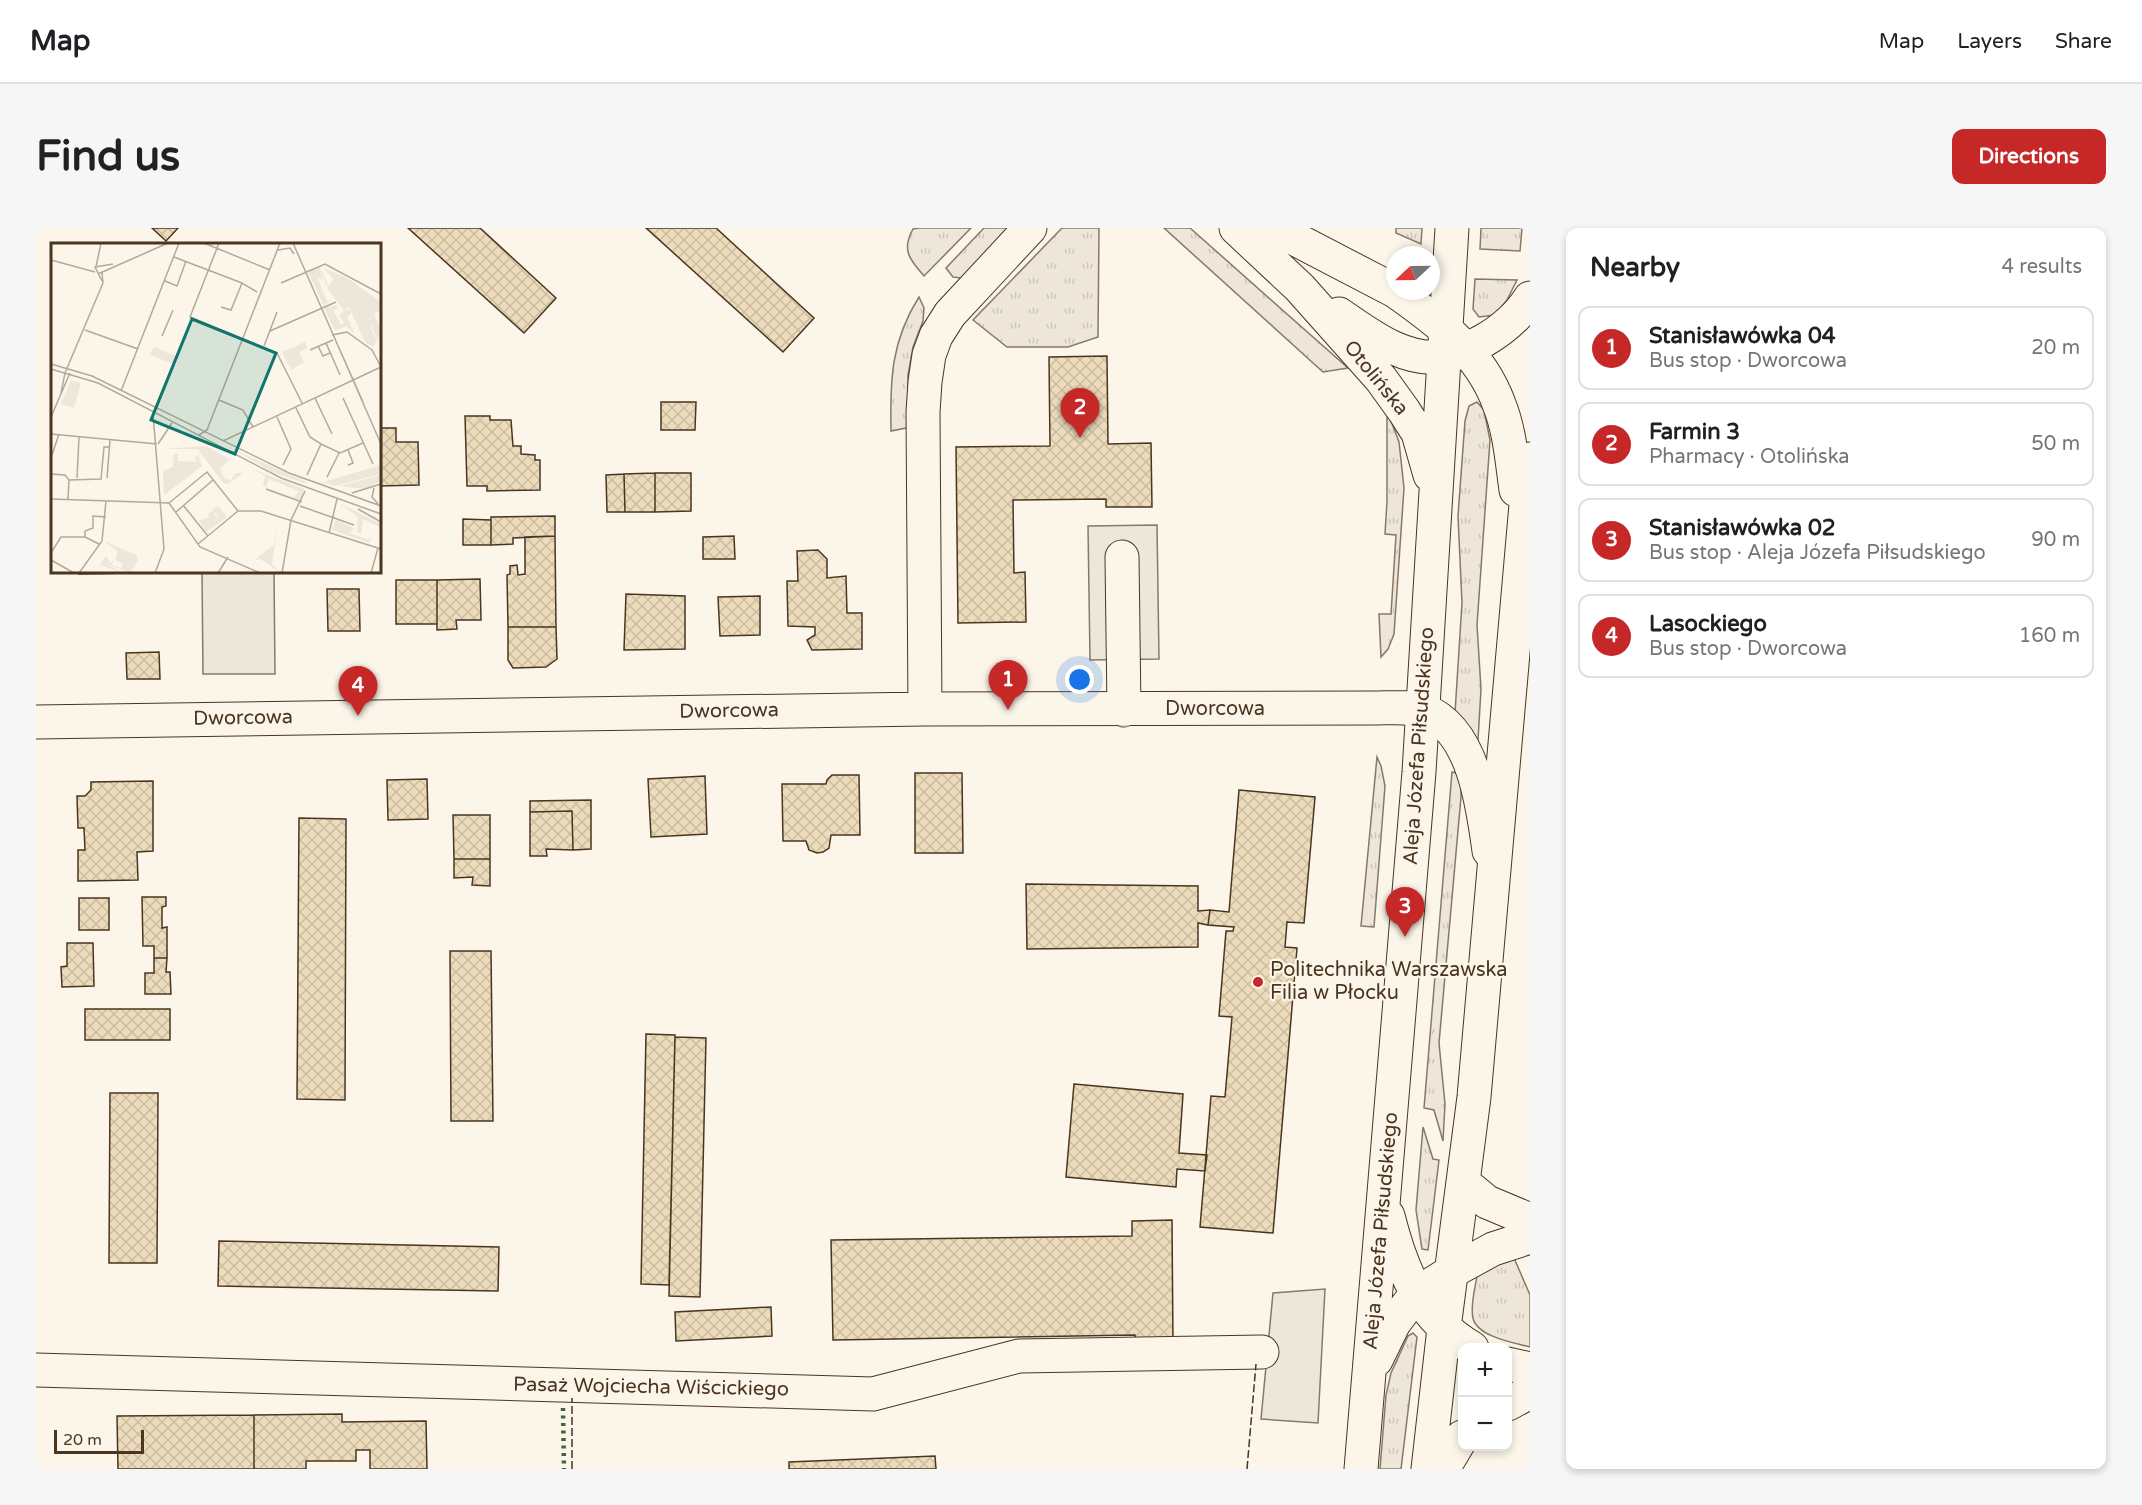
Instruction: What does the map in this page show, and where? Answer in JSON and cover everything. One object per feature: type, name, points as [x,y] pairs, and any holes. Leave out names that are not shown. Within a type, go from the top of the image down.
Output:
[{"type":"main road","points":[[925,709],[923,412],[929,355],[936,336],[950,314],[1030,228]]},
{"type":"main road","name":"Otolińska","points":[[1236,228],[1300,288],[1381,379],[1404,411],[1418,434],[1430,473],[1434,516]]},
{"type":"main road","name":"Aleja Józefa Piłsudskiego","points":[[1361,1469],[1422,710],[1434,516],[1452,345],[1452,228]]},
{"type":"main road","points":[[1293,231],[1386,286]]},
{"type":"main road","name":"Otolińska","points":[[1300,288],[1385,344],[1403,351],[1452,345]]},
{"type":"main road","points":[[1452,345],[1490,337],[1512,321],[1530,298]]},
{"type":"main road","points":[[1404,300],[1452,345],[1482,368],[1500,405],[1510,449],[1522,534]]},
{"type":"main road","points":[[1428,1469],[1474,1097],[1530,459]]},
{"type":"main road","points":[[1122,557],[1124,710]]},
{"type":"main road","name":"Dworcowa","points":[[36,722],[925,709],[1374,708],[1422,710]]},
{"type":"main road","points":[[1422,710],[1443,722],[1469,759],[1482,800],[1494,889]]},
{"type":"main road","points":[[1464,1183],[1487,1202],[1530,1220]]},
{"type":"main road","points":[[1384,1200],[1394,1238],[1416,1294],[1444,1328],[1467,1343]]},
{"type":"main road","points":[[1370,1372],[1394,1323],[1416,1294],[1493,1249],[1530,1237]]},
{"type":"main road","name":"Pasaż Wojciecha Wiścickiego","points":[[36,1370],[873,1394],[1019,1356],[1262,1352]]},
{"type":"main road","points":[[1512,1365],[1530,1369]]},
{"type":"main road","points":[[1512,1402],[1530,1392]]},
{"type":"main road","points":[[1443,1469],[1458,1444]]},
{"type":"green space","points":[[971,228],[924,276],[911,260],[908,249],[909,236],[913,229]]},
{"type":"green space","points":[[984,228],[1010,228],[962,278],[953,277],[946,268]]},
{"type":"green space","points":[[1062,228],[1099,228],[1098,337],[1068,347],[1007,347],[973,320]]},
{"type":"green space","points":[[1164,228],[1190,228],[1348,368],[1323,372]]},
{"type":"green space","points":[[1396,228],[1422,228],[1421,244],[1396,233]]},
{"type":"green space","points":[[1481,228],[1522,228],[1520,251],[1480,249]]},
{"type":"green space","points":[[1475,279],[1517,280],[1507,300],[1495,315],[1479,317],[1473,309]]},
{"type":"green space","points":[[919,297],[924,308],[923,321],[913,347],[908,375],[909,421],[906,428],[891,431],[894,361],[903,329]]},
{"type":"green space","points":[[1477,402],[1484,410],[1490,440],[1477,625],[1481,689],[1478,740],[1455,713],[1462,603],[1458,516],[1465,421],[1469,406]]},
{"type":"green space","points":[[1387,410],[1399,442],[1404,488],[1394,634],[1388,649],[1381,657],[1379,614],[1391,614],[1396,535],[1385,534]]},
{"type":"green space","points":[[1377,757],[1385,786],[1374,927],[1361,926]]},
{"type":"green space","points":[[1452,772],[1456,773],[1461,781],[1461,797],[1439,1043],[1445,1104],[1443,1141],[1434,1110],[1424,1108]]},
{"type":"green space","points":[[1423,1127],[1433,1159],[1439,1160],[1428,1250],[1422,1249],[1416,1210]]},
{"type":"green space","points":[[1514,1258],[1530,1295],[1530,1347],[1506,1341],[1481,1330],[1473,1318],[1473,1297],[1479,1272]]},
{"type":"green space","points":[[1413,1333],[1417,1337],[1401,1469],[1380,1469],[1386,1395],[1391,1373],[1408,1336]]},
{"type":"shaded area","points":[[1157,525],[1159,659],[1090,660],[1088,526]]},
{"type":"shaded area","points":[[202,573],[274,573],[275,674],[203,674]]},
{"type":"shaded area","points":[[1325,1289],[1318,1423],[1261,1419],[1273,1293]]},
{"type":"building","points":[[152,228],[178,228],[166,241]]},
{"type":"building","points":[[408,228],[480,228],[556,298],[524,333]]},
{"type":"building","points":[[646,228],[716,228],[814,318],[783,352]]},
{"type":"building","points":[[1107,356],[1108,444],[1151,443],[1152,507],[1106,507],[1106,499],[1013,500],[1014,573],[1025,572],[1026,622],[958,623],[956,447],[1050,446],[1049,357]]},
{"type":"building","points":[[661,402],[696,402],[695,430],[661,430]]},
{"type":"building","points":[[465,416],[490,416],[490,420],[511,420],[513,446],[521,446],[521,454],[535,455],[535,460],[540,460],[540,490],[487,491],[487,486],[467,486]]},
{"type":"building","points":[[381,428],[396,428],[396,442],[418,442],[419,485],[381,486]]},
{"type":"building","points":[[655,473],[655,512],[625,512],[624,474]]},
{"type":"building","points":[[655,473],[691,473],[691,511],[655,512]]},
{"type":"building","points":[[624,474],[625,512],[607,512],[606,475]]},
{"type":"building","points":[[555,516],[555,536],[513,538],[513,544],[491,545],[491,517]]},
{"type":"building","points":[[463,519],[491,520],[491,545],[463,545]]},
{"type":"building","points":[[555,536],[556,627],[508,627],[507,575],[510,574],[510,566],[517,565],[518,575],[525,574],[525,537]]},
{"type":"building","points":[[734,536],[735,559],[703,559],[703,537]]},
{"type":"building","points":[[818,550],[827,559],[827,578],[846,576],[847,613],[862,613],[862,649],[812,650],[807,640],[815,635],[815,627],[788,626],[787,581],[798,581],[797,551]]},
{"type":"building","points":[[79,573],[128,573],[79,574]]},
{"type":"building","points":[[480,579],[481,620],[456,620],[457,629],[437,630],[437,580]]},
{"type":"building","points":[[396,580],[437,580],[437,624],[396,624]]},
{"type":"building","points":[[327,589],[359,589],[360,631],[328,631]]},
{"type":"building","points":[[626,594],[685,596],[685,649],[624,650]]},
{"type":"building","points":[[760,596],[760,635],[720,636],[718,597]]},
{"type":"building","points":[[508,627],[556,627],[557,659],[546,667],[513,668],[508,660]]},
{"type":"building","points":[[159,652],[160,679],[127,679],[126,653]]},
{"type":"building","points":[[915,773],[962,773],[963,853],[915,853]]},
{"type":"building","points":[[832,775],[859,775],[860,835],[831,835],[829,848],[817,853],[809,850],[806,841],[783,841],[782,784],[826,784]]},
{"type":"building","points":[[705,776],[707,834],[651,837],[648,779]]},
{"type":"building","points":[[427,779],[428,819],[388,820],[387,780]]},
{"type":"building","points":[[153,781],[153,851],[137,852],[138,880],[78,881],[78,850],[85,850],[84,828],[78,828],[77,796],[85,796],[91,790],[91,782]]},
{"type":"building","name":"Politechnika Warszawska Filia w Płocku","points":[[1239,790],[1315,797],[1304,923],[1287,922],[1285,947],[1297,948],[1273,1233],[1200,1227],[1211,1096],[1225,1097],[1232,1017],[1219,1016],[1226,931],[1233,931],[1234,927],[1208,925],[1210,910],[1229,912]]},
{"type":"building","points":[[591,800],[591,849],[573,850],[572,811],[530,812],[530,801]]},
{"type":"building","points":[[572,811],[573,850],[546,849],[547,856],[530,856],[530,812]]},
{"type":"building","points":[[453,815],[490,815],[490,859],[454,859]]},
{"type":"building","points":[[299,818],[346,819],[345,1100],[297,1099]]},
{"type":"building","points":[[454,859],[490,859],[490,886],[472,885],[473,877],[454,878]]},
{"type":"building","points":[[1026,884],[1198,886],[1198,911],[1210,910],[1208,925],[1198,923],[1198,947],[1027,949]]},
{"type":"building","points":[[142,897],[166,897],[166,906],[162,907],[162,928],[167,927],[167,958],[154,958],[154,946],[143,946]]},
{"type":"building","points":[[79,898],[109,898],[109,930],[79,930]]},
{"type":"building","points":[[67,943],[93,943],[94,986],[62,987],[61,967],[67,966]]},
{"type":"building","points":[[450,951],[491,951],[493,1121],[451,1121]]},
{"type":"building","points":[[154,958],[167,958],[166,972],[170,972],[171,994],[145,994],[145,973],[154,973]]},
{"type":"building","points":[[85,1009],[170,1009],[170,1040],[85,1040]]},
{"type":"building","points":[[646,1034],[675,1035],[669,1285],[641,1284]]},
{"type":"building","points":[[675,1037],[706,1038],[700,1297],[669,1296]]},
{"type":"building","points":[[1074,1084],[1183,1094],[1179,1153],[1207,1155],[1205,1171],[1177,1169],[1176,1187],[1066,1177]]},
{"type":"building","points":[[110,1093],[158,1093],[157,1263],[109,1263]]},
{"type":"building","points":[[1172,1220],[1173,1345],[1135,1345],[1135,1335],[833,1340],[831,1240],[1132,1236],[1132,1221]]},
{"type":"building","points":[[219,1241],[499,1247],[498,1291],[218,1286]]},
{"type":"building","points":[[771,1307],[772,1336],[676,1341],[675,1312]]},
{"type":"building","points":[[342,1414],[342,1422],[426,1421],[427,1469],[370,1469],[370,1450],[356,1450],[356,1461],[306,1461],[306,1469],[254,1469],[254,1415]]},
{"type":"building","points":[[254,1415],[254,1469],[118,1469],[117,1416]]},
{"type":"building","points":[[935,1456],[936,1469],[789,1469],[789,1462]]},
{"type":"hedge","points":[[563,1408],[564,1469]]},
{"type":"fence","points":[[1247,1469],[1256,1364]]},
{"type":"fence","points":[[572,1398],[572,1469]]},
{"type":"place","name":"Farmin 3","points":[[1080,438]]},
{"type":"place","name":"Stanisławówka 04","points":[[1008,710]]},
{"type":"place","name":"Lasockiego","points":[[358,716]]},
{"type":"place","name":"Stanisławówka 02","points":[[1405,937]]},
{"type":"place","name":"Politechnika Warszawska Filia w Płocku","points":[[1258,982]]}]
